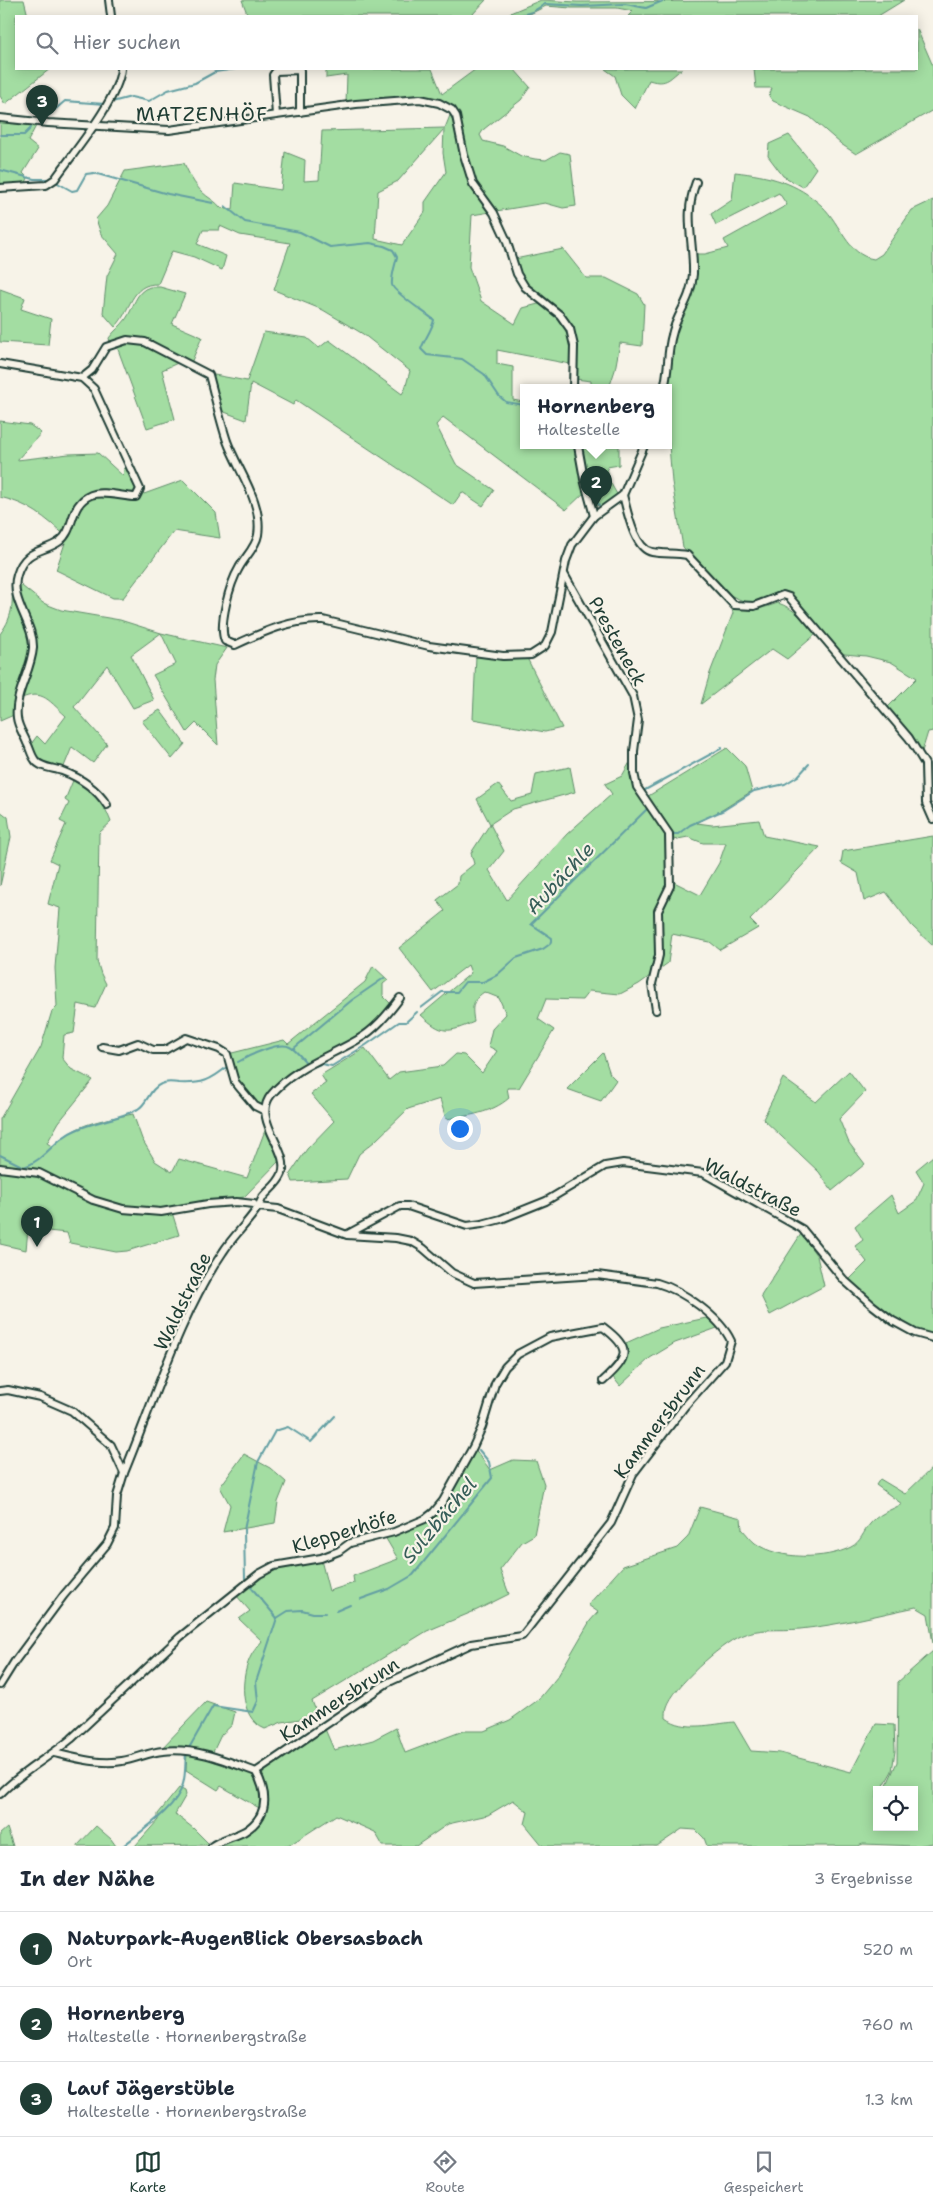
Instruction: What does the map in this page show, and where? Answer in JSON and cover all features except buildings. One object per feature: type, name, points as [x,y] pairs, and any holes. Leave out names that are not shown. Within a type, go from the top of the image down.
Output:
[{"type":"street","points":[[109,0],[111,15]]},
{"type":"street","points":[[0,188],[33,187],[53,181],[93,125],[118,85],[121,70]]},
{"type":"street","points":[[276,114],[272,75],[276,71],[300,70],[300,112]]},
{"type":"street","points":[[0,118],[48,123],[168,130],[356,104],[420,99],[439,103],[452,110],[456,116],[464,155],[474,184],[494,213],[506,239],[517,274],[525,287],[560,315],[570,329],[574,346],[573,384]]},
{"type":"street","points":[[665,384],[671,336],[690,293],[693,273],[688,216],[690,198],[696,182]]},
{"type":"street","points":[[82,378],[92,370],[106,347],[127,340],[145,342],[209,375],[228,443],[252,498],[258,521],[255,543],[233,579],[222,628],[226,641],[235,645],[276,627],[311,620],[323,620],[429,646],[503,656],[531,655],[545,646],[552,632],[566,561],[572,545],[594,516],[623,495],[643,449]]},
{"type":"street","points":[[0,364],[82,378],[94,389],[140,489],[136,497],[98,494],[91,495],[80,502],[66,534],[60,541],[38,550],[27,558],[17,575],[16,594],[32,633],[33,648],[30,665],[18,701],[17,718],[35,761],[40,765],[74,776],[94,788],[107,805]]},
{"type":"street","points":[[579,449],[594,516]]},
{"type":"street","points":[[623,495],[639,543],[650,552],[687,555],[711,578],[734,605],[754,606],[782,595],[789,597],[909,738],[925,764],[926,803],[933,820]]},
{"type":"street","name":"Presteneck","points":[[564,574],[633,696],[638,720],[634,751],[634,772],[637,787],[669,834],[670,886],[658,911],[659,955],[652,984],[656,1010]]},
{"type":"street","points":[[102,1047],[120,1050],[138,1043],[154,1050],[165,1050],[186,1038],[219,1049],[227,1054],[235,1082],[255,1106],[264,1111],[271,1095],[286,1081],[301,1070],[359,1039],[385,1018],[400,998]]},
{"type":"street","name":"Waldstraße","points":[[0,1685],[15,1661],[64,1595],[108,1544],[115,1528],[117,1496],[124,1473],[193,1304],[223,1251],[256,1205],[275,1186],[283,1169],[264,1111]]},
{"type":"street","name":"Waldstraße","points":[[347,1235],[400,1206],[408,1206],[467,1226],[495,1221],[546,1201],[606,1166],[623,1162],[703,1174],[802,1229],[844,1280],[871,1304],[893,1321],[915,1333],[933,1338]]},
{"type":"street","points":[[0,1168],[39,1173],[93,1200],[124,1209],[161,1212],[208,1204],[236,1202],[278,1209],[347,1235]]},
{"type":"street","name":"Kammersbrunn","points":[[256,1772],[403,1674],[471,1644],[522,1636],[611,1523],[633,1474],[685,1406],[724,1361],[731,1341],[720,1323],[687,1298],[657,1282],[597,1275],[474,1283],[452,1273],[424,1248],[411,1241],[396,1238],[347,1235]]},
{"type":"street","name":"Klepperhöfe","points":[[0,1794],[13,1780],[54,1753],[109,1705],[145,1668],[180,1637],[259,1574],[274,1566],[321,1558],[339,1551],[350,1543],[394,1532],[414,1524],[434,1512],[443,1501],[473,1448],[482,1427],[495,1384],[505,1368],[518,1354],[550,1337],[603,1327],[618,1339],[623,1347],[624,1355],[616,1369],[603,1380]]},
{"type":"street","points":[[0,1391],[8,1390],[40,1397],[72,1411],[111,1444],[124,1473]]},
{"type":"street","points":[[54,1753],[81,1760],[120,1761],[163,1751],[187,1751],[216,1757],[256,1772],[266,1797],[261,1812],[252,1825],[244,1831],[212,1846]]},
{"type":"green space","points":[[0,0],[24,0],[28,15],[15,15],[15,70],[49,70],[5,104],[0,96]]},
{"type":"green space","points":[[242,0],[486,0],[472,15],[248,15]]},
{"type":"green space","points":[[541,0],[577,2],[904,0],[880,15],[629,15],[633,11],[617,8],[546,6],[528,15],[505,15]]},
{"type":"green space","points":[[918,31],[933,66],[933,110],[856,154],[841,144],[810,117],[773,101],[769,96],[772,88],[756,88],[754,70],[918,70]]},
{"type":"green space","points":[[326,70],[432,70],[442,94],[475,70],[515,70],[530,87],[521,100],[484,129],[480,135],[483,141],[503,146],[521,156],[535,159],[546,160],[560,152],[570,154],[576,206],[563,208],[545,203],[472,215],[469,267],[481,301],[515,324],[523,308],[542,303],[558,317],[567,329],[571,343],[570,364],[497,350],[497,364],[513,367],[513,400],[520,401],[520,449],[577,449],[585,492],[566,510],[443,417],[436,425],[456,464],[494,490],[483,506],[462,492],[453,505],[296,400],[293,405],[251,383],[246,420],[219,410],[209,374],[247,381],[264,332],[307,338],[319,348],[329,340],[402,394],[405,389],[410,371],[363,334],[323,310],[274,290],[290,243],[240,235],[220,226],[219,230],[203,230],[197,244],[226,256],[222,270],[194,257],[172,251],[158,284],[149,285],[136,293],[115,327],[103,313],[107,276],[118,254],[101,234],[96,219],[107,206],[125,171],[184,163],[192,179],[202,192],[221,208],[233,210],[235,183],[281,190],[285,152],[305,160],[304,181],[319,180],[322,131],[445,128],[451,113],[455,111],[420,98],[393,98],[346,103],[347,75],[326,78]],"holes":[[[444,129],[443,153],[446,172],[425,202],[425,212],[402,245],[375,239],[378,191],[398,181]]]},
{"type":"green space","points":[[606,70],[681,70],[665,81],[655,82],[649,80],[635,109],[621,95],[615,76]]},
{"type":"green space","points":[[0,122],[36,126],[28,141],[38,149],[23,173],[28,178],[25,185],[0,186]]},
{"type":"green space","points":[[789,135],[816,168],[803,187],[783,176],[768,156],[769,144]]},
{"type":"green space","points":[[735,172],[771,178],[792,186],[812,198],[829,213],[845,238],[857,252],[874,259],[882,254],[912,210],[933,200],[933,731],[928,732],[920,758],[906,737],[883,712],[917,678],[891,662],[866,656],[834,653],[787,599],[750,604],[723,592],[683,547],[672,482],[669,449],[672,449],[672,384],[665,384],[669,337],[688,296],[693,254],[705,254],[728,248],[724,240],[787,205],[779,193],[716,225],[711,214],[732,200]]},
{"type":"green space","points":[[563,249],[586,278],[606,278],[638,294],[644,304],[642,346],[620,343],[610,384],[591,384],[591,381],[575,379],[573,331],[532,290],[519,270],[515,259]]},
{"type":"green space","points":[[150,287],[160,287],[185,294],[172,324],[202,337],[191,363],[145,340],[110,342],[109,338],[129,315],[138,296]]},
{"type":"green space","points":[[0,289],[25,298],[21,309],[51,319],[48,345],[0,342]]},
{"type":"green space","points":[[126,342],[144,343],[182,361],[162,370],[175,419],[147,428],[116,344]]},
{"type":"green space","points":[[0,421],[30,425],[41,433],[17,460],[69,454],[98,453],[123,476],[127,453],[144,494],[183,480],[216,513],[220,538],[174,531],[123,598],[113,598],[56,570],[67,537],[44,517],[28,507],[0,497]]},
{"type":"green space","points":[[581,449],[619,449],[619,465],[607,467],[610,482],[618,496],[603,507],[595,505],[589,491]]},
{"type":"green space","points":[[12,578],[43,603],[61,610],[120,620],[161,633],[131,655],[154,700],[133,708],[107,665],[74,707],[107,744],[93,763],[72,747],[63,769],[46,764],[36,756],[31,744],[37,736],[45,744],[66,716],[43,697],[32,695],[15,701],[16,714],[0,721],[0,634],[10,614]]},
{"type":"green space","points":[[778,603],[794,612],[816,634],[787,659],[772,649],[701,704],[710,673],[733,613],[731,605],[748,610]]},
{"type":"green space","points":[[161,633],[227,648],[215,665],[213,680],[218,745],[196,723],[187,732],[153,675],[176,664]]},
{"type":"green space","points":[[476,656],[503,660],[527,658],[562,728],[545,732],[473,719]]},
{"type":"green space","points":[[160,710],[185,744],[172,759],[142,721]]},
{"type":"green space","points":[[727,748],[745,766],[752,791],[697,823],[712,825],[759,820],[764,836],[820,847],[750,920],[758,928],[720,950],[710,942],[672,934],[668,963],[639,984],[620,994],[589,991],[582,1000],[546,999],[538,1019],[554,1030],[519,1088],[507,1088],[509,1098],[502,1103],[479,1113],[446,1119],[440,1099],[408,1109],[359,1154],[347,1179],[293,1182],[290,1174],[307,1149],[334,1121],[311,1094],[326,1083],[321,1075],[365,1048],[389,1080],[399,1072],[443,1066],[456,1054],[464,1055],[482,1073],[497,1051],[488,1046],[492,1029],[506,1014],[499,998],[484,992],[473,1005],[474,1022],[452,1030],[441,1029],[421,1015],[471,973],[468,965],[433,992],[399,948],[445,911],[437,900],[458,884],[459,876],[474,864],[471,853],[490,824],[504,851],[489,870],[507,900],[567,834],[612,794],[605,784],[622,776],[633,757],[636,786],[668,834],[668,879],[700,895],[719,863],[726,843],[703,843],[688,837],[673,840],[669,829],[645,798]]},
{"type":"green space","points":[[570,767],[575,792],[513,809],[490,824],[477,799],[498,784],[511,801],[532,795],[536,774]]},
{"type":"green space","points":[[74,778],[97,796],[111,822],[99,833],[97,961],[106,984],[95,1008],[78,1004],[74,1033],[64,1035],[62,1058],[71,1069],[93,1080],[59,1122],[47,1143],[53,1147],[61,1139],[80,1128],[100,1121],[133,1114],[142,1139],[155,1161],[172,1172],[179,1159],[247,1178],[267,1125],[280,1160],[244,1197],[171,1209],[179,1235],[127,1251],[116,1252],[70,1243],[67,1233],[28,1229],[26,1250],[0,1244],[0,1119],[41,1047],[52,1011],[57,1006],[55,968],[60,908],[48,904],[58,864],[50,860],[66,824],[60,821],[69,803],[65,800]]},
{"type":"green space","points":[[0,811],[8,817],[11,837],[0,886]]},
{"type":"green space","points":[[933,836],[933,946],[912,926],[886,892],[864,901],[858,873],[841,863],[843,851]]},
{"type":"green space","points":[[373,966],[388,980],[383,984],[383,996],[393,1006],[368,1030],[284,1080],[264,1106],[259,1106],[236,1078],[228,1054],[284,1040],[288,1044],[365,982]]},
{"type":"green space","points":[[603,1053],[610,1074],[616,1080],[601,1101],[567,1089]]},
{"type":"green space","points":[[849,1071],[865,1092],[839,1119],[849,1143],[865,1164],[832,1191],[819,1172],[763,1119],[783,1078],[816,1102]]},
{"type":"green space","points":[[933,1156],[933,1337],[909,1327],[876,1308],[845,1284],[867,1262],[855,1246],[863,1240],[855,1226],[891,1195],[899,1213],[916,1201],[924,1183],[916,1170]]},
{"type":"green space","points":[[801,1234],[817,1256],[824,1286],[770,1315],[761,1296]]},
{"type":"green space","points":[[711,1317],[720,1327],[675,1343],[650,1358],[620,1386],[612,1376],[626,1353],[626,1343],[659,1328]]},
{"type":"green space","points":[[475,1449],[490,1470],[513,1460],[536,1461],[544,1484],[534,1535],[522,1542],[500,1570],[509,1594],[427,1631],[312,1701],[318,1716],[282,1722],[265,1729],[256,1723],[250,1716],[246,1706],[244,1684],[248,1663],[253,1652],[262,1641],[239,1619],[250,1611],[236,1595],[256,1578],[276,1567],[321,1560],[329,1591],[354,1583],[353,1576],[398,1559],[385,1537],[403,1532],[426,1521]]},
{"type":"green space","points":[[244,1454],[270,1468],[286,1482],[278,1502],[275,1523],[223,1532],[230,1505],[220,1487]]},
{"type":"green space","points":[[933,1467],[933,1643],[928,1614],[916,1607],[829,1625],[800,1629],[754,1631],[740,1636],[721,1648],[699,1667],[671,1699],[667,1708],[666,1718],[682,1725],[690,1726],[734,1722],[751,1751],[780,1753],[851,1772],[876,1724],[894,1725],[895,1751],[892,1771],[884,1786],[873,1786],[873,1831],[918,1831],[918,1786],[886,1786],[897,1762],[898,1682],[933,1651],[933,1843],[917,1846],[863,1844],[858,1846],[707,1846],[704,1838],[696,1830],[682,1829],[657,1846],[543,1846],[525,1824],[528,1812],[513,1800],[488,1815],[448,1824],[416,1846],[383,1846],[375,1832],[336,1815],[288,1846],[216,1846],[248,1828],[262,1816],[268,1800],[262,1777],[264,1770],[325,1729],[334,1750],[373,1740],[396,1728],[405,1753],[463,1731],[484,1731],[510,1720],[538,1700],[558,1676],[590,1621],[598,1612],[588,1605],[623,1566],[677,1548],[688,1537],[700,1507],[741,1518],[742,1529],[755,1543],[765,1549],[789,1555],[816,1556],[829,1554],[854,1545],[860,1540],[873,1521],[902,1504],[876,1485],[880,1479],[905,1494]]},
{"type":"green space","points":[[206,1702],[235,1712],[232,1725],[221,1735],[212,1754],[160,1750]]},
{"type":"green space","points":[[187,1753],[230,1764],[252,1775],[259,1781],[262,1789],[261,1809],[221,1786],[218,1790],[186,1770]]},
{"type":"green space","points":[[179,1788],[185,1791],[186,1795],[175,1814],[210,1845],[135,1846],[158,1820],[158,1814]]},
{"type":"green space","points":[[96,1826],[111,1839],[116,1846],[77,1846]]},
{"type":"green space","points":[[7,1828],[13,1846],[0,1846],[0,1834]]},
{"type":"waterway","points":[[522,15],[532,12],[545,4],[582,6],[625,4],[646,8],[665,0]]},
{"type":"waterway","points":[[112,102],[131,97],[149,101],[168,90],[195,83],[215,72],[229,70]]},
{"type":"waterway","points":[[43,120],[65,101],[105,104]]},
{"type":"waterway","points":[[0,135],[24,135],[31,128]]},
{"type":"waterway","points":[[0,170],[34,179],[49,179]]},
{"type":"waterway","points":[[54,181],[72,191],[77,190],[86,174],[94,173],[168,194],[213,203]]},
{"type":"waterway","points":[[225,206],[245,222],[300,232],[330,247],[370,243],[393,250],[397,257],[392,285],[404,297],[434,320],[421,349],[427,355],[462,359],[484,374],[499,396],[506,402],[520,404]]},
{"type":"waterway","points":[[583,457],[589,486],[599,505]]},
{"type":"waterway","points":[[644,794],[645,790],[722,748]]},
{"type":"waterway","points":[[670,830],[674,834],[678,834],[690,825],[724,810],[754,791],[785,784],[798,776],[809,764]]},
{"type":"waterway","name":"Aubächle","points":[[421,1008],[442,992],[457,992],[465,982],[483,982],[497,975],[516,958],[543,949],[550,944],[552,938],[531,924],[648,808]]},
{"type":"waterway","points":[[293,1049],[352,1000],[384,978]]},
{"type":"waterway","name":"Aubächle","points":[[312,1067],[321,1064],[332,1066],[399,1022],[406,1022],[417,1012]]},
{"type":"waterway","name":"Aubächle","points":[[238,1062],[264,1050],[285,1046],[290,1047],[299,1054],[307,1064]]},
{"type":"waterway","name":"Aubächle","points":[[0,1155],[24,1167],[38,1159],[69,1134],[138,1109],[154,1089],[161,1084],[167,1082],[200,1082],[211,1078],[228,1066]]},
{"type":"waterway","points":[[245,1579],[244,1530],[258,1462],[275,1431],[288,1427],[311,1442],[335,1416]]},
{"type":"waterway","name":"Sulzbächel","points":[[361,1599],[389,1589],[413,1575],[492,1478],[489,1462],[479,1450]]},
{"type":"waterway","points":[[250,1586],[277,1618]]},
{"type":"waterway","name":"Sulzbächel","points":[[336,1611],[350,1605]]},
{"type":"waterway","name":"Sulzbächel","points":[[189,1748],[213,1706],[253,1712],[258,1701],[256,1682],[277,1618],[288,1611],[302,1610],[313,1613],[325,1613]]},
{"type":"waterway","name":"Sulzbächel","points":[[123,1846],[174,1802],[183,1784],[186,1752]]},
{"type":"place","name":"Lauf Jägerstüble","points":[[42,126]]},
{"type":"place","name":"Hornenberg","points":[[596,507]]},
{"type":"place","name":"Naturpark-AugenBlick Obersasbach","points":[[37,1247]]},
{"type":"district","name":"MATZENHÖF","points":[[202,114]]}]
